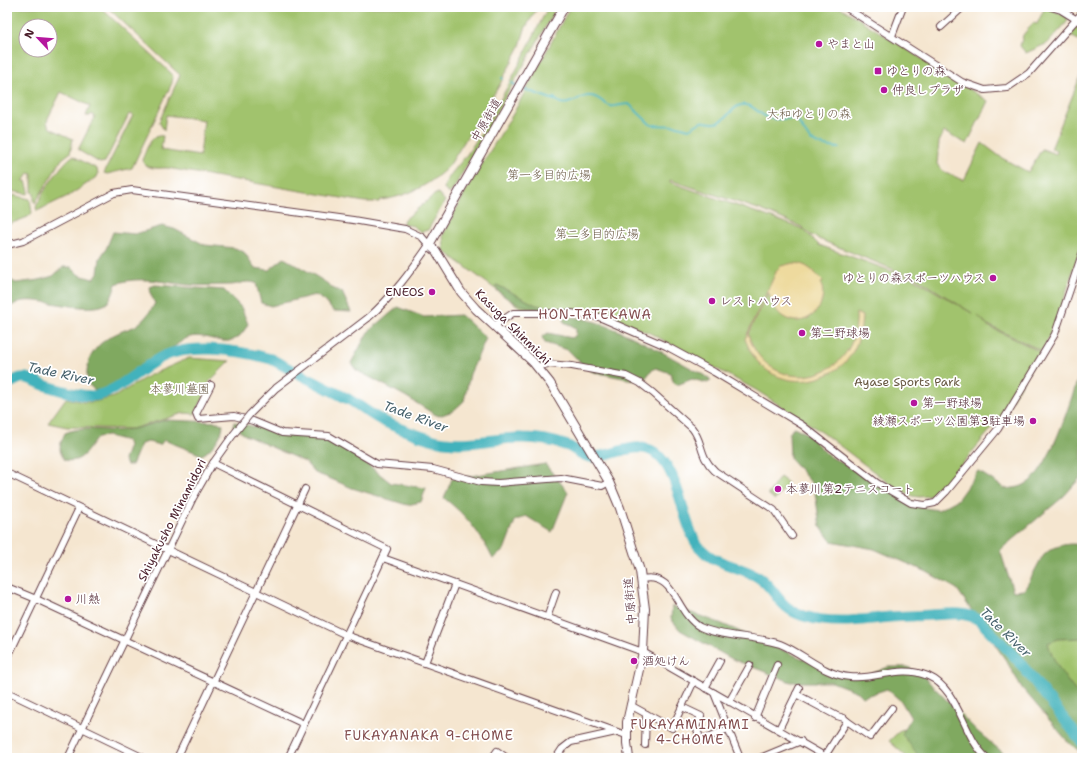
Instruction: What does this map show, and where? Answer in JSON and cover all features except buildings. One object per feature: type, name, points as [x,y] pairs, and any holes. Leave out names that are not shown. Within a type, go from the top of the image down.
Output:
[{"type":"main road","name":"中原街道","points":[[429,245],[564,7]]},
{"type":"main road","name":"Kasuga Shinmichi","points":[[429,245],[436,251],[461,292],[537,367],[550,383],[589,449]]},
{"type":"main road","name":"中原街道","points":[[589,449],[609,482],[620,508],[642,579],[646,618],[643,652],[630,705],[626,735],[629,758]]},
{"type":"street","points":[[892,36],[903,7]]},
{"type":"street","points":[[941,27],[963,7]]},
{"type":"street","points":[[1051,7],[1061,10],[1079,22]]},
{"type":"street","points":[[847,8],[962,82],[985,90],[998,90],[1015,84],[1029,73],[1079,22],[1082,13]]},
{"type":"street","points":[[7,245],[23,241],[114,193],[132,190],[353,220],[405,229],[422,237],[429,245]]},
{"type":"street","name":"Shiyakusho Minamidori","points":[[68,758],[167,550],[213,463],[250,414],[276,388],[382,306],[429,245]]},
{"type":"street","points":[[494,326],[513,313],[519,312],[584,314],[610,321],[666,346],[714,372],[802,426],[877,483],[911,502],[925,505],[935,503],[946,492],[998,429],[1054,334],[1082,254]]},
{"type":"street","points":[[537,367],[548,364],[572,366],[626,376],[640,383],[697,434],[700,451],[706,463],[715,471],[774,510],[792,536]]},
{"type":"street","points":[[211,384],[196,414],[198,419],[234,416],[254,421],[282,433],[329,436],[377,464],[433,469],[481,482],[498,483],[561,478],[602,486],[609,482]]},
{"type":"street","points":[[213,463],[387,549],[288,758]]},
{"type":"street","points":[[7,473],[346,635],[626,735]]},
{"type":"street","points":[[177,758],[306,488]]},
{"type":"street","points":[[7,660],[79,508]]},
{"type":"street","points":[[383,558],[643,652],[755,718],[801,741],[827,757],[847,721]]},
{"type":"street","points":[[642,579],[655,578],[665,583],[687,617],[701,627],[779,644],[837,674],[861,678],[895,671],[904,671],[927,676],[937,682],[945,691],[976,745],[987,758]]},
{"type":"street","points":[[425,663],[455,584]]},
{"type":"street","points":[[7,587],[125,640],[304,724]]},
{"type":"street","points":[[547,618],[556,592]]},
{"type":"street","points":[[705,688],[720,661]]},
{"type":"street","points":[[729,702],[750,665]]},
{"type":"street","points":[[755,718],[777,665]]},
{"type":"street","points":[[630,705],[672,728],[694,681]]},
{"type":"street","points":[[779,730],[799,688]]},
{"type":"street","points":[[7,692],[144,758]]},
{"type":"street","points":[[714,693],[740,758]]},
{"type":"street","points":[[796,694],[837,716],[844,718],[870,737],[892,708]]},
{"type":"street","points":[[682,707],[701,716],[696,727],[701,740],[728,729]]},
{"type":"street","points":[[645,745],[646,714]]},
{"type":"street","points":[[556,758],[562,749],[571,742],[616,732]]},
{"type":"street","points":[[760,758],[801,741]]},
{"type":"street","points":[[492,758],[497,751],[507,758]]},
{"type":"green space","points":[[7,7],[100,7],[171,73],[173,77],[172,83],[132,168],[107,174],[104,173],[133,115],[129,114],[105,162],[100,163],[78,150],[95,116],[91,114],[90,116],[86,116],[90,106],[61,92],[47,123],[50,128],[73,139],[70,153],[62,159],[35,203],[34,194],[32,192],[32,174],[29,173],[23,181],[26,181],[29,191],[28,194],[10,191],[7,200],[7,158],[9,152],[7,151]]},
{"type":"green space","points":[[107,7],[538,7],[525,29],[520,46],[499,86],[449,166],[434,179],[409,193],[380,200],[379,202],[365,202],[167,168],[152,168],[146,165],[142,160],[146,151],[152,140],[159,136],[163,136],[161,150],[200,156],[204,120],[166,115],[164,130],[159,122],[180,75]]},
{"type":"green space","points":[[548,7],[557,7],[452,191],[448,194],[444,188],[447,180],[468,153],[490,118]]},
{"type":"green space","points":[[570,7],[840,7],[988,101],[967,144],[944,132],[939,142],[937,164],[945,173],[964,180],[982,143],[1002,158],[1028,172],[1042,149],[1056,154],[1057,151],[1051,149],[1082,72],[1082,246],[1059,313],[1042,351],[988,325],[978,316],[988,326],[1041,352],[1002,416],[938,493],[930,496],[912,496],[890,484],[823,433],[756,390],[650,333],[587,311],[522,309],[444,251],[443,235],[469,185],[513,114]],"holes":[[[670,180],[761,210],[802,227],[811,235],[821,240],[907,275],[910,274],[972,313],[911,277],[819,245],[803,229],[670,182]]]},
{"type":"green space","points":[[1045,7],[1068,17],[1067,22],[1048,43],[1026,53],[1020,46],[1023,35],[1033,23],[1037,24]]},
{"type":"green space","points":[[1073,27],[1082,27],[1082,39],[1078,40],[1071,36]]},
{"type":"green space","points":[[73,156],[97,169],[97,177],[70,195],[37,211],[36,207],[38,202],[47,187],[58,171]]},
{"type":"green space","points":[[438,193],[445,201],[428,230],[421,232],[413,226],[403,224],[403,221]]},
{"type":"green space","points":[[13,195],[30,199],[32,213],[28,217],[7,225],[8,205]]},
{"type":"green space","points":[[162,226],[174,229],[205,245],[235,248],[244,252],[255,268],[269,270],[284,258],[318,277],[332,288],[342,292],[351,312],[333,311],[325,301],[315,295],[271,306],[261,303],[256,283],[251,282],[233,285],[189,285],[143,280],[125,281],[116,284],[110,299],[107,303],[100,306],[79,307],[24,301],[7,309],[7,278],[16,283],[39,280],[53,276],[63,267],[71,267],[79,275],[93,279],[98,273],[100,258],[106,249],[113,232],[135,234]]},
{"type":"green space","points":[[155,285],[224,290],[241,307],[248,324],[241,335],[233,340],[225,341],[199,336],[191,337],[182,341],[127,380],[104,390],[95,390],[88,384],[87,375],[93,352],[104,341],[135,326],[145,318],[155,303],[151,295],[150,287]]},
{"type":"green space","points":[[497,285],[536,305],[553,308],[553,310],[538,309],[513,302],[500,292],[495,286]]},
{"type":"green space","points":[[398,307],[424,317],[461,315],[486,338],[470,374],[464,401],[453,411],[439,416],[434,414],[405,396],[356,370],[351,363],[368,332]]},
{"type":"green space","points":[[565,317],[580,318],[617,330],[658,350],[709,378],[711,381],[707,383],[692,379],[677,385],[674,383],[670,373],[656,368],[652,370],[644,380],[633,380],[593,372],[582,364],[568,350],[545,343],[542,337],[548,333],[572,338],[576,335],[576,328],[564,322],[563,320]]},
{"type":"green space","name":"本蓼川墓園","points":[[189,358],[230,361],[209,382],[209,387],[195,414],[184,413],[132,429],[67,427],[48,423],[66,398],[83,402],[93,402],[114,397],[148,376]]},
{"type":"green space","points":[[1078,379],[1082,380],[1082,476],[1063,497],[1000,550],[1013,591],[1024,590],[1041,559],[1052,549],[1068,544],[1082,546],[1082,638],[1058,639],[1048,643],[1053,657],[1062,672],[1082,698],[1082,753],[1069,743],[1022,688],[1007,662],[957,589],[927,572],[874,549],[831,541],[820,526],[814,486],[790,458],[789,434],[794,427],[806,433],[829,456],[925,508],[938,510],[957,500],[978,471],[1006,489],[1022,486],[1033,478],[1042,467],[1050,453],[1064,421]]},
{"type":"green space","points":[[165,420],[218,422],[223,425],[216,442],[202,455],[164,440],[160,445],[148,442],[141,444],[132,465],[127,465],[124,460],[129,445],[127,441],[108,436],[98,437],[84,454],[76,460],[65,460],[60,450],[65,433],[79,429],[129,429]]},
{"type":"green space","points":[[234,422],[342,444],[391,483],[426,488],[421,502],[407,505],[352,488],[315,473],[305,462],[245,435],[233,426]]},
{"type":"green space","points":[[545,464],[568,492],[552,532],[526,516],[515,521],[504,550],[493,559],[483,541],[466,518],[444,498],[452,479]]},
{"type":"green space","name":"本蓼川第2テニスコート","points":[[780,477],[788,483],[775,500],[768,494]]},
{"type":"green space","points":[[672,606],[720,623],[836,673],[866,676],[888,667],[908,667],[922,675],[978,732],[1007,756],[1006,758],[920,758],[902,734],[911,718],[901,701],[887,689],[863,697],[858,692],[832,682],[791,682],[732,659],[680,630],[671,619]]},
{"type":"green space","points":[[1082,629],[1082,730],[1008,639]]},
{"type":"green space","points":[[902,729],[934,758],[908,758],[889,741]]},
{"type":"sand","points":[[793,263],[806,266],[823,281],[821,284],[823,293],[822,301],[818,308],[813,315],[806,319],[799,321],[790,320],[782,316],[777,310],[768,292],[748,334],[759,355],[774,369],[792,375],[811,375],[829,368],[844,355],[854,337],[856,313],[862,316],[858,339],[848,359],[839,368],[816,379],[791,380],[780,377],[769,371],[754,358],[745,339],[777,270],[781,266]]},
{"type":"waterway","points":[[512,83],[517,86]]},
{"type":"waterway","points":[[521,88],[554,100]]},
{"type":"waterway","points":[[554,98],[558,102],[566,103],[591,96],[610,106],[629,104],[651,125],[678,126],[689,129],[701,122],[719,122],[738,106],[745,105],[752,107],[769,118],[790,118],[797,120],[810,140],[824,146],[839,148]]},
{"type":"waterway","name":"Tade River","points":[[7,384],[24,378],[75,394],[86,396],[100,395],[116,388],[155,361],[167,355],[196,349],[228,350],[271,359],[348,399],[383,421],[409,432],[437,441],[465,443],[513,438],[546,440],[571,447],[590,457],[598,457],[622,450],[639,448],[646,449],[654,452],[669,470],[679,494],[690,531],[695,541],[708,555],[716,560],[758,577],[770,587],[782,603],[788,608],[804,616],[815,619],[847,621],[950,614],[962,614],[974,617],[979,620],[1017,659],[1082,742]]},
{"type":"place","name":"やまと山","points":[[819,44]]},
{"type":"place","name":"ゆとりの森","points":[[878,71]]},
{"type":"place","name":"仲良しプラザ","points":[[884,90]]},
{"type":"place","name":"ゆとりの森スポーツハウス","points":[[993,278]]},
{"type":"place","name":"ENEOS","points":[[432,292]]},
{"type":"place","name":"レストハウス","points":[[712,301]]},
{"type":"place","name":"第二野球場","points":[[802,333]]},
{"type":"place","name":"第一野球場","points":[[914,403]]},
{"type":"place","name":"綾瀬スポーツ公園第3駐車場","points":[[1033,421]]},
{"type":"place","name":"本蓼川第2テニスコート","points":[[778,489]]},
{"type":"place","name":"川熱","points":[[68,599]]},
{"type":"place","name":"酒処けん","points":[[634,661]]},
{"type":"district","name":"HON-TATEKAWA","points":[[595,314]]},
{"type":"district","name":"FUKAYAMINAMI 4-CHOME","points":[[690,732]]},
{"type":"district","name":"FUKAYANAKA 9-CHOME","points":[[429,735]]},
{"type":"park label","name":"大和ゆとりの森","points":[[809,114]]},
{"type":"park label","name":"第一多目的広場","points":[[549,175]]},
{"type":"park label","name":"第二多目的広場","points":[[597,234]]},
{"type":"park label","name":"Ayase Sports Park","points":[[907,382]]},
{"type":"water label","name":"Tate River","points":[[1006,632]]}]
